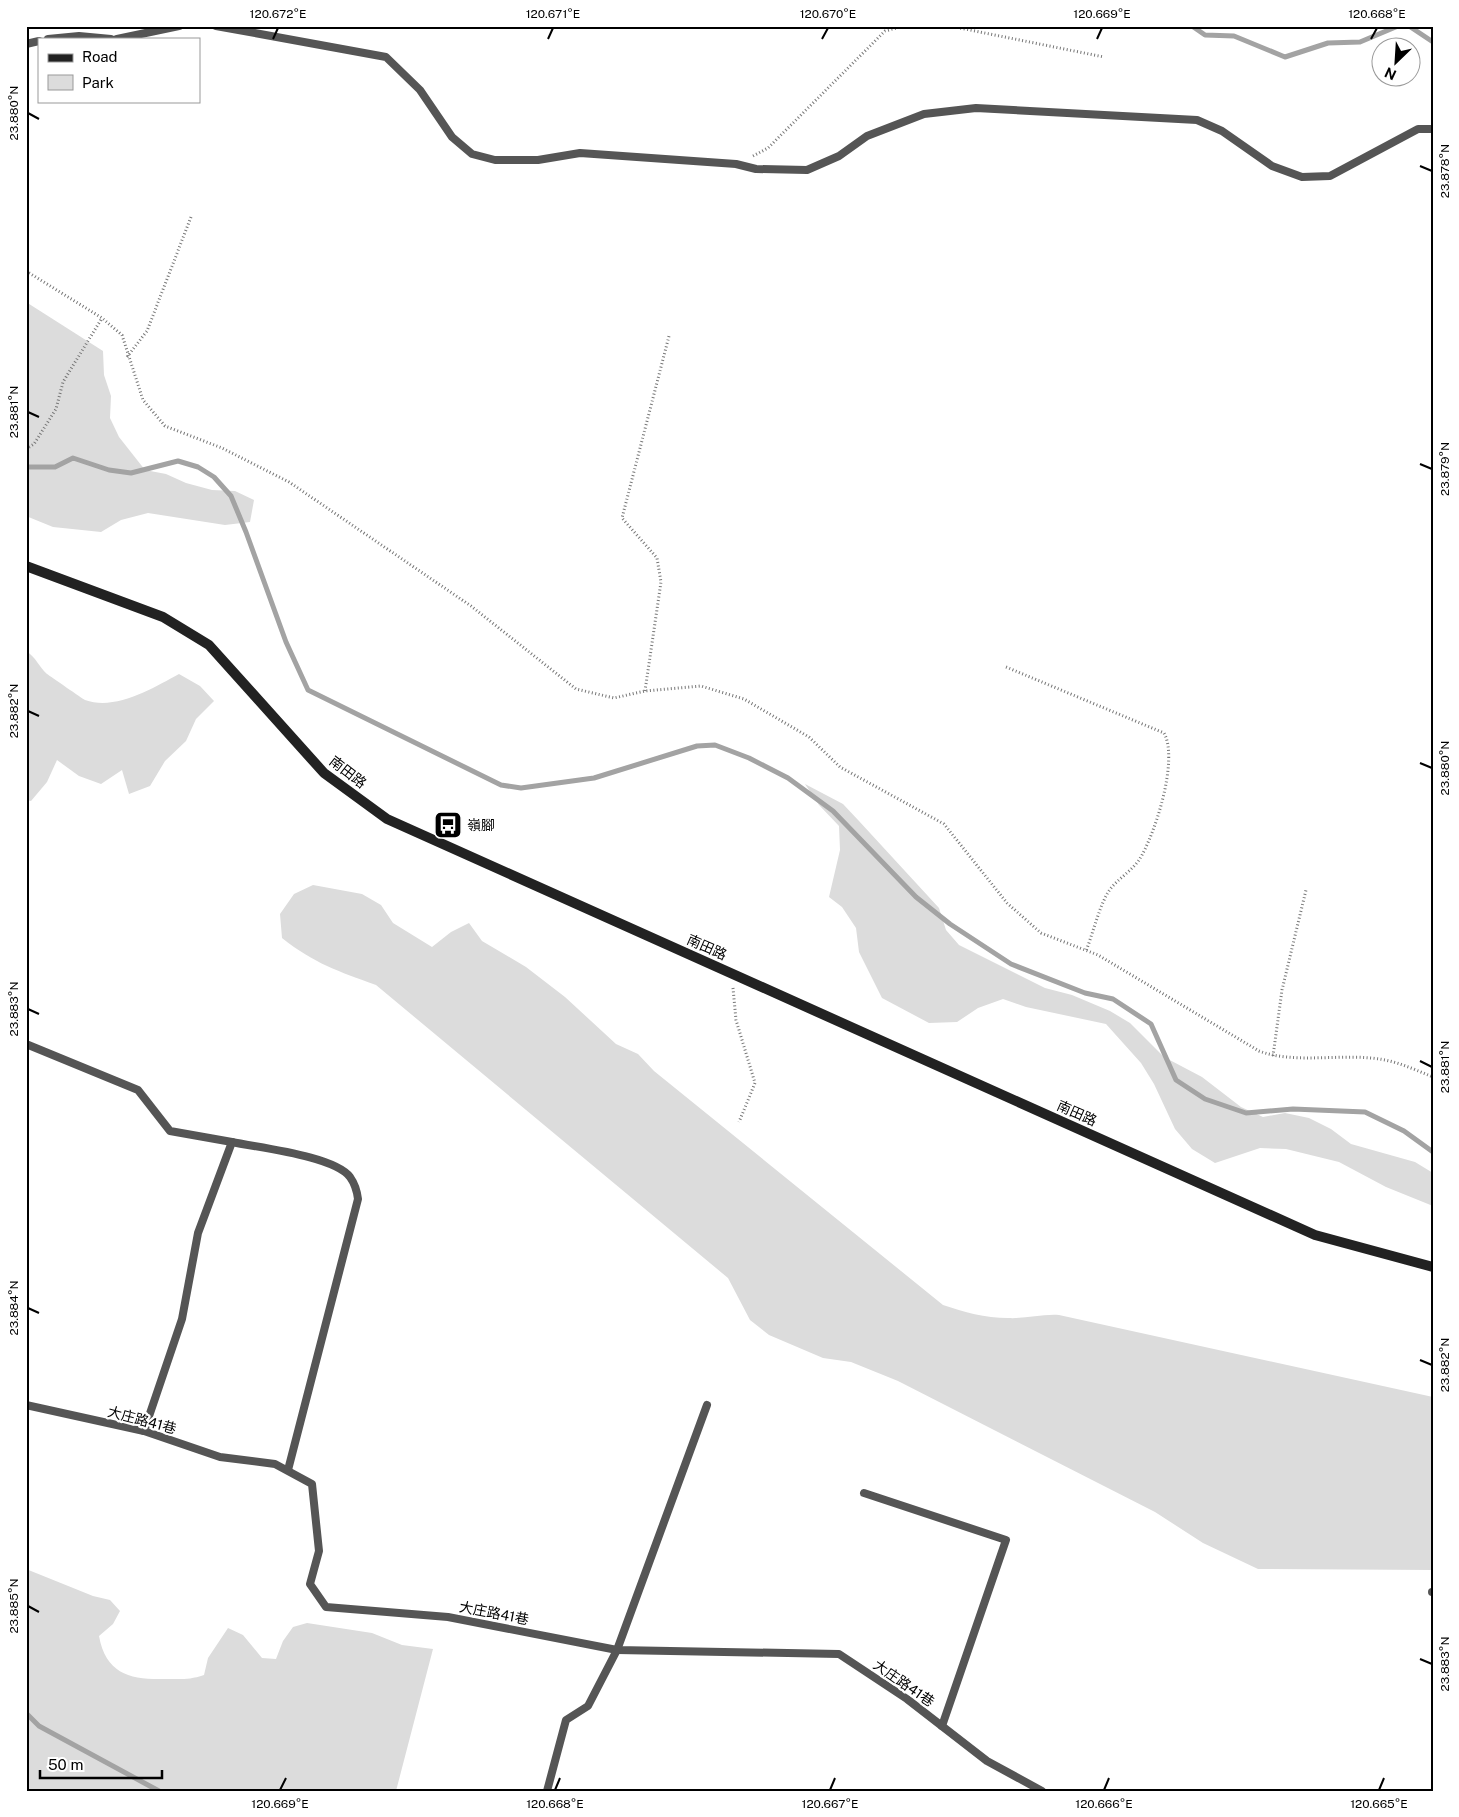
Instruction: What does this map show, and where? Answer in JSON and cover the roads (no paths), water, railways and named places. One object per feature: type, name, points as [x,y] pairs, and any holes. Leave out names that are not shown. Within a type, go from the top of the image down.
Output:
[{"type":"main road","name":"南田路","points":[[26,566],[163,617],[209,646],[324,773],[387,819],[1315,1235],[1433,1267]]},
{"type":"lane","points":[[122,38],[179,26]]},
{"type":"lane","points":[[216,26],[386,57],[420,90],[452,137],[472,154],[495,160],[538,160],[580,153],[736,164],[756,169],[808,170],[839,156],[867,136],[924,114],[976,108],[1197,120],[1222,131],[1272,166],[1302,177],[1330,176],[1418,129],[1433,129]]},
{"type":"lane","points":[[58,38],[79,36],[100,38]]},
{"type":"lane","points":[[26,1044],[138,1090],[170,1131],[329,1162],[349,1176],[356,1187],[358,1199],[288,1470]]},
{"type":"lane","points":[[144,1431],[182,1319],[198,1233],[232,1142]]},
{"type":"lane","name":"大庄路41巷","points":[[26,1405],[144,1431],[220,1457],[275,1464],[312,1484],[318,1551],[310,1584],[326,1607],[448,1617],[617,1650],[840,1654],[907,1699],[987,1761],[1042,1791]]},
{"type":"lane","points":[[547,1791],[566,1720],[588,1706],[617,1650],[707,1405]]},
{"type":"lane","points":[[864,1493],[1006,1540],[942,1726]]},
{"type":"waterway","points":[[1192,26],[1205,35],[1234,36],[1285,57],[1328,43],[1360,42],[1398,26]]},
{"type":"waterway","points":[[1409,26],[1433,42]]},
{"type":"waterway","points":[[26,467],[55,467],[73,458],[109,470],[131,473],[178,461],[198,467],[214,477],[231,496],[286,642],[308,690],[501,785],[521,788],[594,778],[697,746],[715,745],[749,758],[788,778],[833,811],[916,897],[950,924],[1011,964],[1085,993],[1113,999],[1151,1024],[1176,1080],[1205,1099],[1246,1113],[1293,1109],[1365,1112],[1404,1131],[1433,1152]]},
{"type":"waterway","points":[[26,1713],[39,1726],[159,1791]]},
{"type":"place","name":"嶺腳","points":[[448,825]]}]
